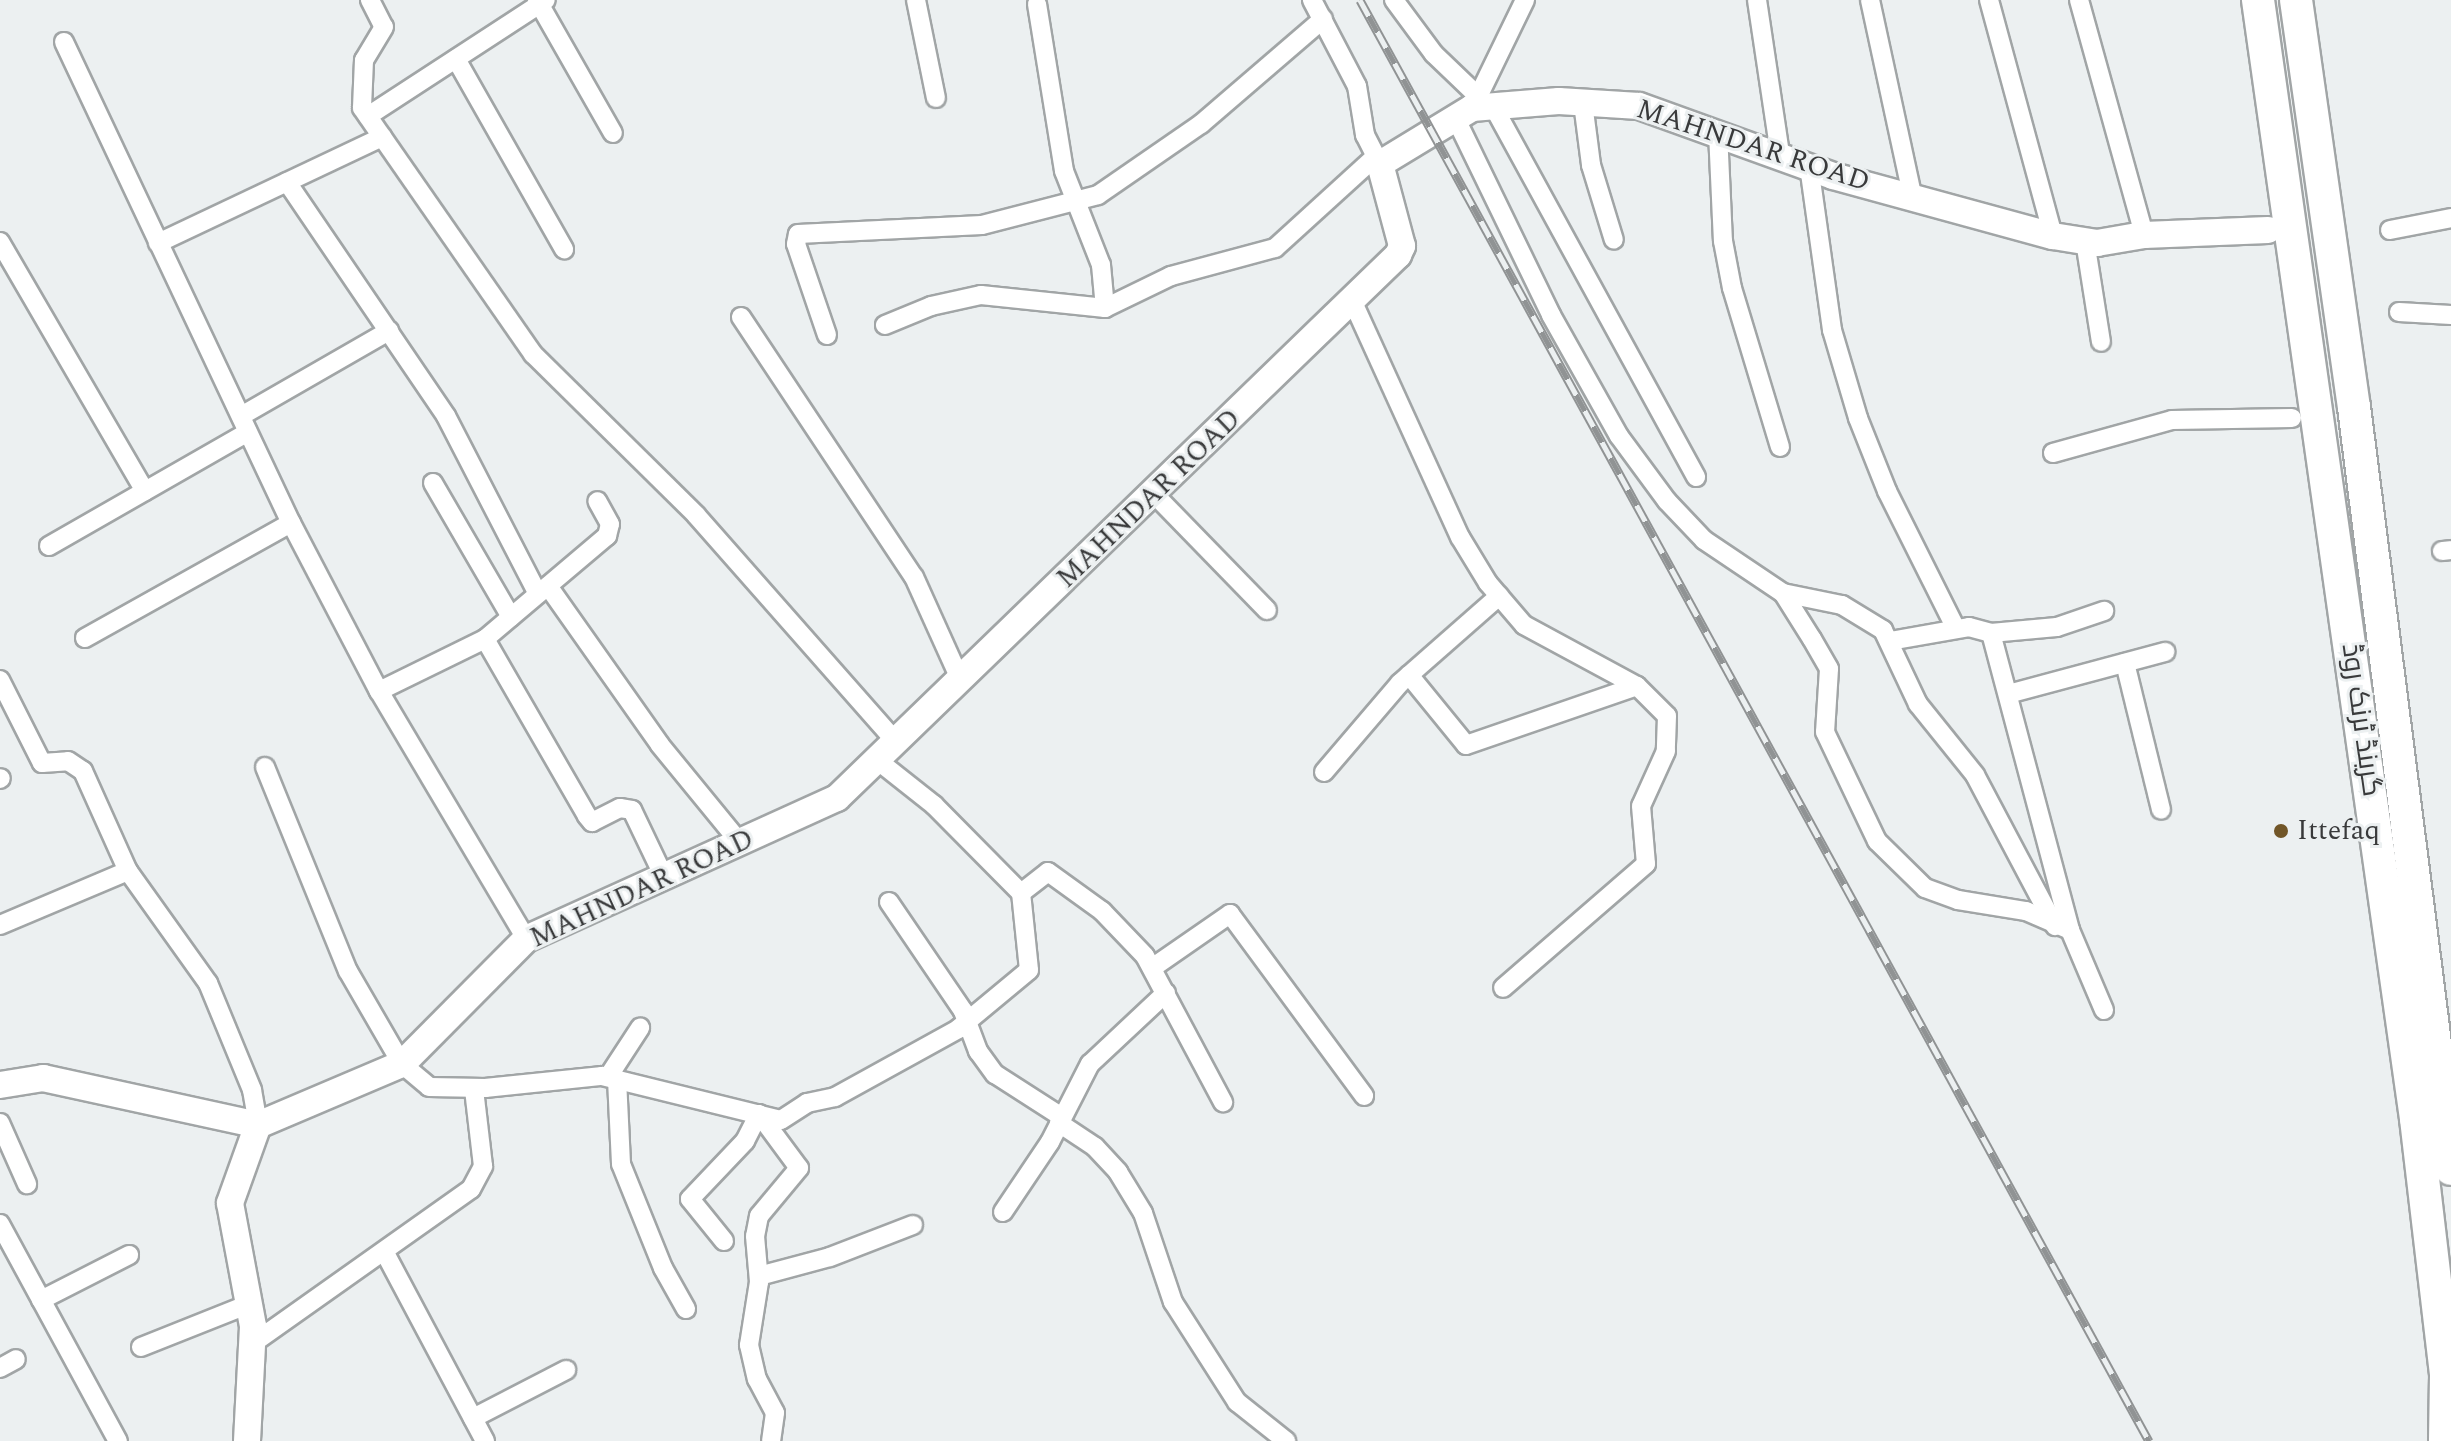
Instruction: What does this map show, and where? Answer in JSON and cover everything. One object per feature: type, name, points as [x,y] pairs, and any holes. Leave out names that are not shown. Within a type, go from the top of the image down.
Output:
[{"type":"highway","name":"گرینڈ ٹرنک روڈ","points":[[2258,0],[2303,416],[2433,1256],[2446,1376],[2445,1441]]},
{"type":"highway","name":"گرینڈ ٹرنک روڈ","points":[[2296,0],[2354,407],[2451,1169]]},
{"type":"highway","points":[[2303,416],[2354,407]]},
{"type":"street","points":[[265,767],[348,971],[402,1064],[429,1087],[474,1089],[612,1078],[759,1114],[788,1118],[807,1103],[835,1097],[968,1022],[1029,970],[1021,893],[934,805],[887,752],[696,515],[533,354],[362,108],[364,60],[384,27],[370,0]]},
{"type":"street","points":[[916,0],[936,98]]},
{"type":"street","points":[[1312,0],[1357,86],[1365,135],[1378,160]]},
{"type":"street","points":[[1394,0],[1475,107],[1696,477]]},
{"type":"street","points":[[885,325],[931,306],[981,295],[1105,308],[1171,276],[1275,248],[1378,160],[1475,107],[1525,0]]},
{"type":"street","points":[[1757,0],[1780,153]]},
{"type":"street","points":[[1870,0],[1912,195]]},
{"type":"street","points":[[1989,0],[2053,236]]},
{"type":"street","points":[[2079,0],[2144,235]]},
{"type":"street","points":[[368,116],[541,1],[613,133]]},
{"type":"street","points":[[1037,4],[1064,171],[1101,265],[1105,308]]},
{"type":"street","points":[[827,335],[796,244],[798,234],[982,225],[1075,203],[1123,182],[1158,157],[1323,19]]},
{"type":"street","points":[[64,42],[291,523],[379,691],[526,939]]},
{"type":"street","points":[[456,59],[564,249]]},
{"type":"street","points":[[1583,103],[1591,165],[1614,240]]},
{"type":"street","name":"MAHNDAR ROAD","points":[[1475,107],[1583,103],[1639,106],[1780,153],[1809,166],[2053,236],[2085,241],[2144,235],[2268,230]]},
{"type":"street","points":[[1475,107],[1551,315],[1619,436],[1667,501],[1704,540],[1783,593],[1860,612],[1890,641],[1918,704],[1975,775],[2063,928],[2104,1010]]},
{"type":"street","points":[[1718,132],[1723,241],[1732,288],[1780,447]]},
{"type":"street","points":[[158,243],[382,137]]},
{"type":"street","name":"MAHNDAR ROAD","points":[[258,1125],[402,1064],[526,939],[665,879],[837,798],[1154,494],[1402,246],[1378,160]]},
{"type":"street","points":[[1809,166],[1832,330],[1858,418],[1887,491],[1956,629]]},
{"type":"street","points":[[287,182],[446,416],[543,590],[660,745],[741,844]]},
{"type":"street","points":[[2390,230],[2451,218]]},
{"type":"street","points":[[2085,241],[2101,342]]},
{"type":"street","points":[[3,253],[145,491]]},
{"type":"street","points":[[1351,298],[1460,537],[1499,596],[1524,625],[1637,686],[1667,716],[1666,751],[1641,806],[1646,864],[1503,988]]},
{"type":"street","points":[[2399,312],[2451,315]]},
{"type":"street","points":[[741,317],[914,577],[961,681]]},
{"type":"street","points":[[49,546],[145,491],[389,331]]},
{"type":"street","points":[[2053,453],[2172,420],[2303,416]]},
{"type":"street","points":[[433,483],[511,617]]},
{"type":"street","points":[[1154,494],[1267,610]]},
{"type":"street","points":[[379,691],[485,639],[607,536],[610,524],[597,501]]},
{"type":"street","points":[[85,638],[291,523]]},
{"type":"street","points":[[1783,593],[1829,669],[1825,732],[1836,761],[1868,826],[1894,862],[1942,896],[2026,911],[2063,928]]},
{"type":"street","points":[[1324,772],[1409,675],[1499,596]]},
{"type":"street","points":[[1890,641],[1956,629],[1991,633],[2057,627],[2104,611]]},
{"type":"street","points":[[1991,633],[2063,928]]},
{"type":"street","points":[[485,639],[587,816],[592,822],[620,808],[632,810],[665,879]]},
{"type":"street","points":[[2008,694],[2165,652]]},
{"type":"street","points":[[2125,663],[2161,810]]},
{"type":"street","points":[[1409,675],[1466,745],[1637,686]]},
{"type":"street","points":[[0,680],[42,763],[68,761],[83,771],[128,871],[208,983],[252,1090],[258,1125],[230,1203],[249,1304],[252,1344],[247,1441]]},
{"type":"street","points":[[0,925],[128,871]]},
{"type":"street","points":[[1021,893],[1048,872],[1077,889],[1152,968],[1223,1102]]},
{"type":"street","points":[[889,902],[968,1022],[978,1051],[1005,1084],[1095,1147],[1118,1172],[1143,1213],[1173,1302],[1237,1402],[1286,1441]]},
{"type":"street","points":[[1152,968],[1230,914],[1364,1096]]},
{"type":"street","points":[[1003,1212],[1060,1120],[1090,1064],[1166,993]]},
{"type":"street","points":[[640,1028],[612,1078],[621,1164],[663,1268],[686,1309]]},
{"type":"street","points":[[0,1085],[43,1078],[258,1125]]},
{"type":"street","points":[[252,1344],[462,1197],[480,1174],[474,1089]]},
{"type":"street","points":[[724,1241],[690,1199],[745,1141],[759,1114]]},
{"type":"street","points":[[759,1114],[799,1168],[759,1216],[755,1236],[759,1276],[749,1345],[757,1379],[775,1413],[771,1441]]},
{"type":"street","points":[[0,1123],[27,1184]]},
{"type":"street","points":[[0,1224],[118,1441]]},
{"type":"street","points":[[759,1276],[830,1257],[913,1225]]},
{"type":"street","points":[[385,1253],[485,1441]]},
{"type":"street","points":[[41,1300],[129,1255]]},
{"type":"street","points":[[141,1347],[249,1304]]},
{"type":"street","points":[[473,1418],[566,1370]]},
{"type":"railway","points":[[1360,0],[2149,1441]]},
{"type":"place","name":"Ittefaq","points":[[2281,831]]}]
